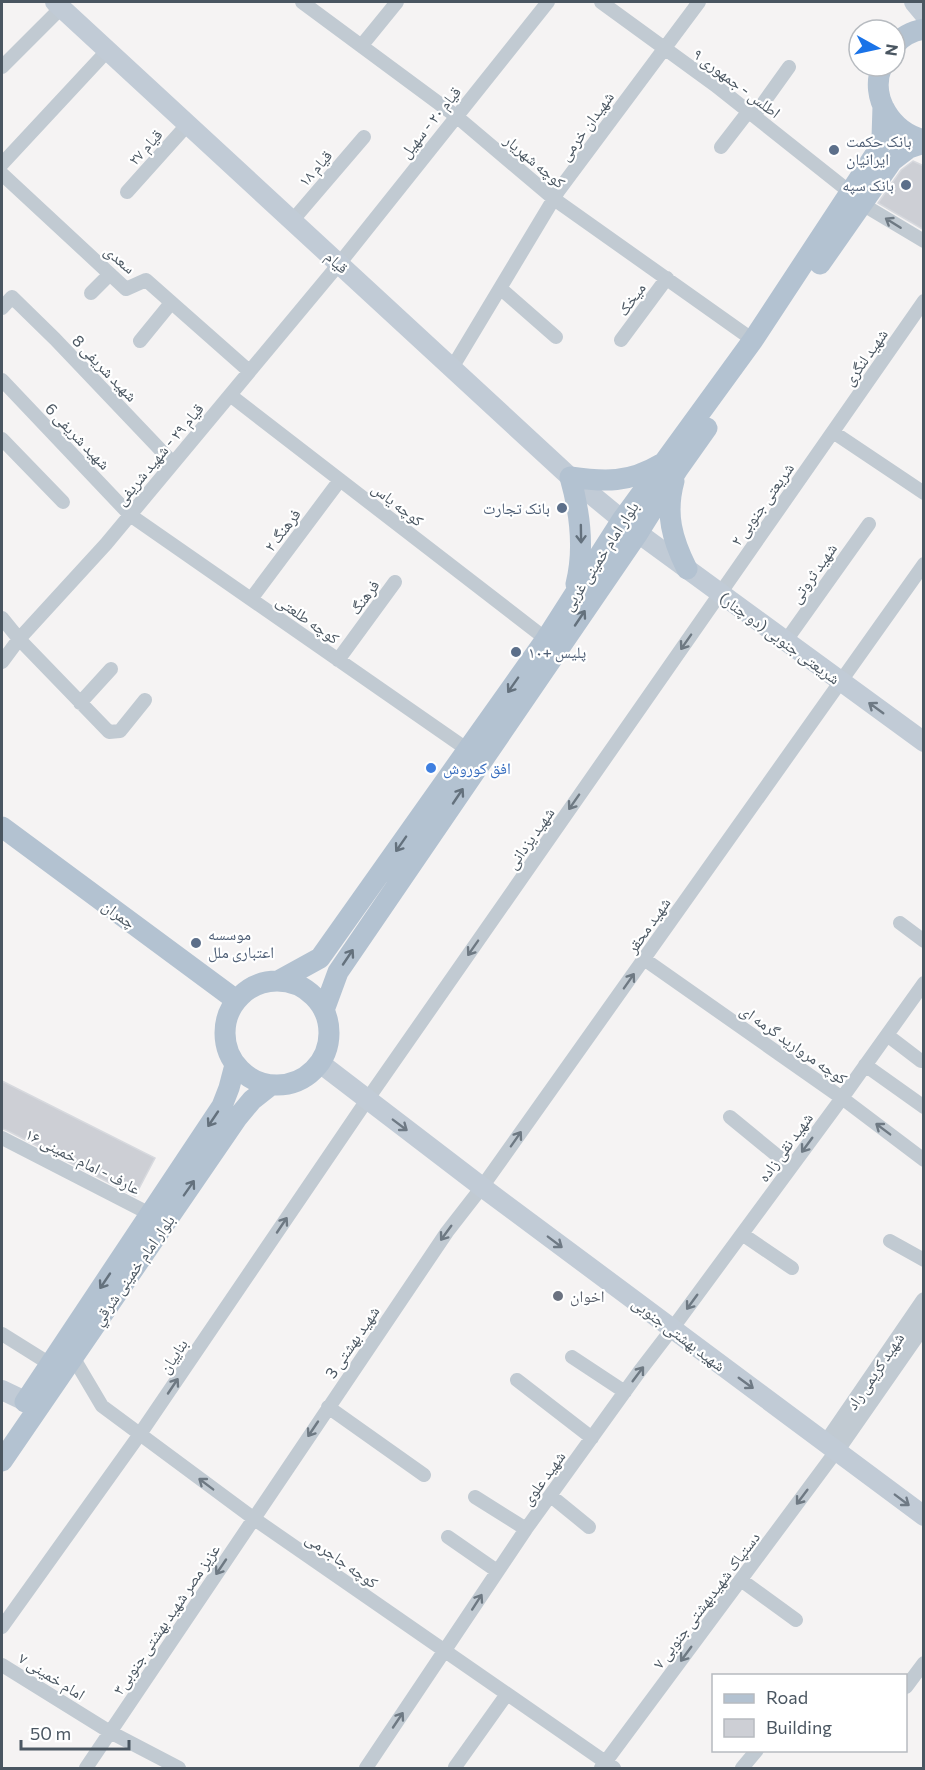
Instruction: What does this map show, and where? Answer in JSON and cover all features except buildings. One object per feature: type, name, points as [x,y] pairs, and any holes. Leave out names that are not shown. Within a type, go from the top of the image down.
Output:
[{"type":"main road","points":[[914,2],[924,14]]},
{"type":"main road","name":"قیام","points":[[59,4],[570,477],[630,526]]},
{"type":"main road","points":[[907,36],[924,29]]},
{"type":"main road","name":"بلوار امام خمینی غربی","points":[[324,1010],[338,972],[630,526],[856,198],[882,138],[882,106],[878,88],[880,78]]},
{"type":"main road","points":[[882,106],[901,130],[924,141]]},
{"type":"main road","name":"بلوار امام خمینی غربی","points":[[671,466],[753,340],[856,198],[892,161],[909,148],[924,141]]},
{"type":"main road","points":[[572,598],[578,575],[581,525],[570,477],[595,480],[620,479],[671,466],[670,520],[675,546],[687,569]]},
{"type":"main road","name":"بلوار امام خمینی غربی","points":[[280,981],[320,958],[546,639],[572,598],[630,526]]},
{"type":"main road","name":"شریعتی جنوبی (دو چنار)","points":[[630,526],[719,594],[924,742]]},
{"type":"main road","name":"چمران","points":[[2,827],[236,1000]]},
{"type":"main road","points":[[263,982],[294,983],[306,989],[324,1010],[329,1037],[326,1051],[320,1064],[310,1074],[285,1085],[271,1086],[245,1075],[235,1065],[227,1049],[224,1032],[227,1015],[236,1000],[248,989],[263,982]]},
{"type":"main road","name":"شهید بهشتی جنوبی","points":[[320,1064],[924,1516]]},
{"type":"main road","name":"بلوار امام خمینی شرقي","points":[[2,1436],[222,1106],[235,1065]]},
{"type":"main road","name":"بلوار امام خمینی شرقي","points":[[2,1461],[237,1118],[252,1100],[271,1086]]},
{"type":"main road","points":[[2,1390],[26,1401]]},
{"type":"street","name":"کوچه شهریار","points":[[302,2],[456,116],[554,199],[753,340]]},
{"type":"street","points":[[362,45],[397,2]]},
{"type":"street","name":"قیام ۲۰ - سهیل","points":[[339,264],[548,2]]},
{"type":"street","name":"اطلس - جمهوری ۹","points":[[601,2],[715,85],[856,198],[924,242]]},
{"type":"street","name":"شهیدان خرمی","points":[[452,368],[554,199],[699,2]]},
{"type":"street","points":[[2,67],[59,4]]},
{"type":"street","points":[[2,164],[108,50]]},
{"type":"street","points":[[720,147],[751,114],[789,67]]},
{"type":"street","name":"قیام ۲۷","points":[[126,192],[188,124]]},
{"type":"street","name":"قیام ۱۸","points":[[292,220],[364,137]]},
{"type":"street","name":"سعدی","points":[[2,174],[126,289],[146,280],[249,371]]},
{"type":"street","name":"قیام ۲۹ - شهید شریفی","points":[[2,662],[19,639],[106,544],[339,264]]},
{"type":"street","points":[[91,293],[110,274]]},
{"type":"street","name":"میخک","points":[[621,340],[667,278]]},
{"type":"street","points":[[500,288],[556,337]]},
{"type":"street","name":"شهید شریفی 8","points":[[2,308],[12,297],[173,463]]},
{"type":"street","name":"شهید لنگری","points":[[833,432],[924,301]]},
{"type":"street","points":[[140,341],[171,303]]},
{"type":"street","name":"شهید شریفی 6","points":[[2,380],[130,515]]},
{"type":"street","name":"کوچه یاس","points":[[230,395],[546,639]]},
{"type":"street","points":[[833,432],[924,493]]},
{"type":"street","name":"شریعتی جنوبی ۲","points":[[719,594],[833,432]]},
{"type":"street","points":[[2,439],[63,502]]},
{"type":"street","name":"فرهنگ ۲","points":[[251,599],[340,480]]},
{"type":"street","name":"کوچه طلعتی","points":[[130,515],[468,750]]},
{"type":"street","name":"شهید ثروتی","points":[[785,642],[869,524]]},
{"type":"street","name":"شهید محقر","points":[[482,1187],[924,564]]},
{"type":"street","name":"فرهنگ","points":[[338,660],[395,582]]},
{"type":"street","name":"شهید یزدانی","points":[[367,1100],[719,594]]},
{"type":"street","points":[[2,618],[19,639],[109,732],[120,731],[145,700]]},
{"type":"street","points":[[80,703],[111,669]]},
{"type":"street","points":[[900,923],[924,941]]},
{"type":"street","name":"کوچه مروارید گرمه ای","points":[[644,959],[842,1098],[924,1160]]},
{"type":"street","name":"شهید نقی زاده","points":[[672,1329],[924,983]]},
{"type":"street","points":[[887,1035],[921,1061]]},
{"type":"street","points":[[865,1065],[924,1107]]},
{"type":"street","name":"بناییان","points":[[2,1627],[140,1434],[367,1100]]},
{"type":"street","points":[[730,1117],[791,1167]]},
{"type":"street","name":"عارف - امام خمینی ۱۶","points":[[2,1138],[150,1214]]},
{"type":"street","name":"شهید بهشتی 3","points":[[253,1518],[447,1232],[482,1187]]},
{"type":"street","points":[[742,1234],[792,1268]]},
{"type":"street","points":[[890,1241],[924,1260]]},
{"type":"street","name":"شهید کریمی راد","points":[[832,1447],[924,1300]]},
{"type":"street","name":"شهید کریمی راد","points":[[832,1447],[924,1325]]},
{"type":"street","name":"شهید علوی","points":[[366,1768],[446,1651],[496,1571],[672,1329]]},
{"type":"street","points":[[2,1334],[50,1364]]},
{"type":"street","name":"کوچه جاجرمی","points":[[73,1357],[102,1406],[253,1518],[446,1651],[607,1766]]},
{"type":"street","points":[[572,1357],[625,1392]]},
{"type":"street","points":[[517,1380],[592,1438]]},
{"type":"street","points":[[328,1407],[424,1474]]},
{"type":"street","name":"دستپاک شهیدبهشتی جنوبی ۷","points":[[607,1766],[741,1580],[832,1447]]},
{"type":"street","points":[[550,1496],[589,1527]]},
{"type":"street","points":[[475,1497],[526,1529]]},
{"type":"street","name":"عزیز مصر شهید بهشتی جنوبی۳","points":[[86,1768],[253,1518]]},
{"type":"street","points":[[448,1537],[496,1571]]},
{"type":"street","points":[[741,1580],[796,1620]]},
{"type":"street","name":"امام خمینی ۷","points":[[2,1665],[110,1732],[179,1768]]},
{"type":"street","points":[[907,1686],[922,1669]]},
{"type":"street","points":[[455,1767],[507,1694]]},
{"type":"street","points":[[742,1768],[755,1752]]},
{"type":"place","name":"بانک حکمت ایرانیان","points":[[834,150]]},
{"type":"place","name":"بانک سپه","points":[[906,185]]},
{"type":"place","name":"بانک تجارت","points":[[562,508]]},
{"type":"place","name":"پلیس +۱۰","points":[[516,652]]},
{"type":"place","name":"افق کوروش","points":[[431,768]]},
{"type":"place","name":"موسسه اعتباری ملل","points":[[196,943]]},
{"type":"place","name":"اخوان","points":[[558,1296]]}]
